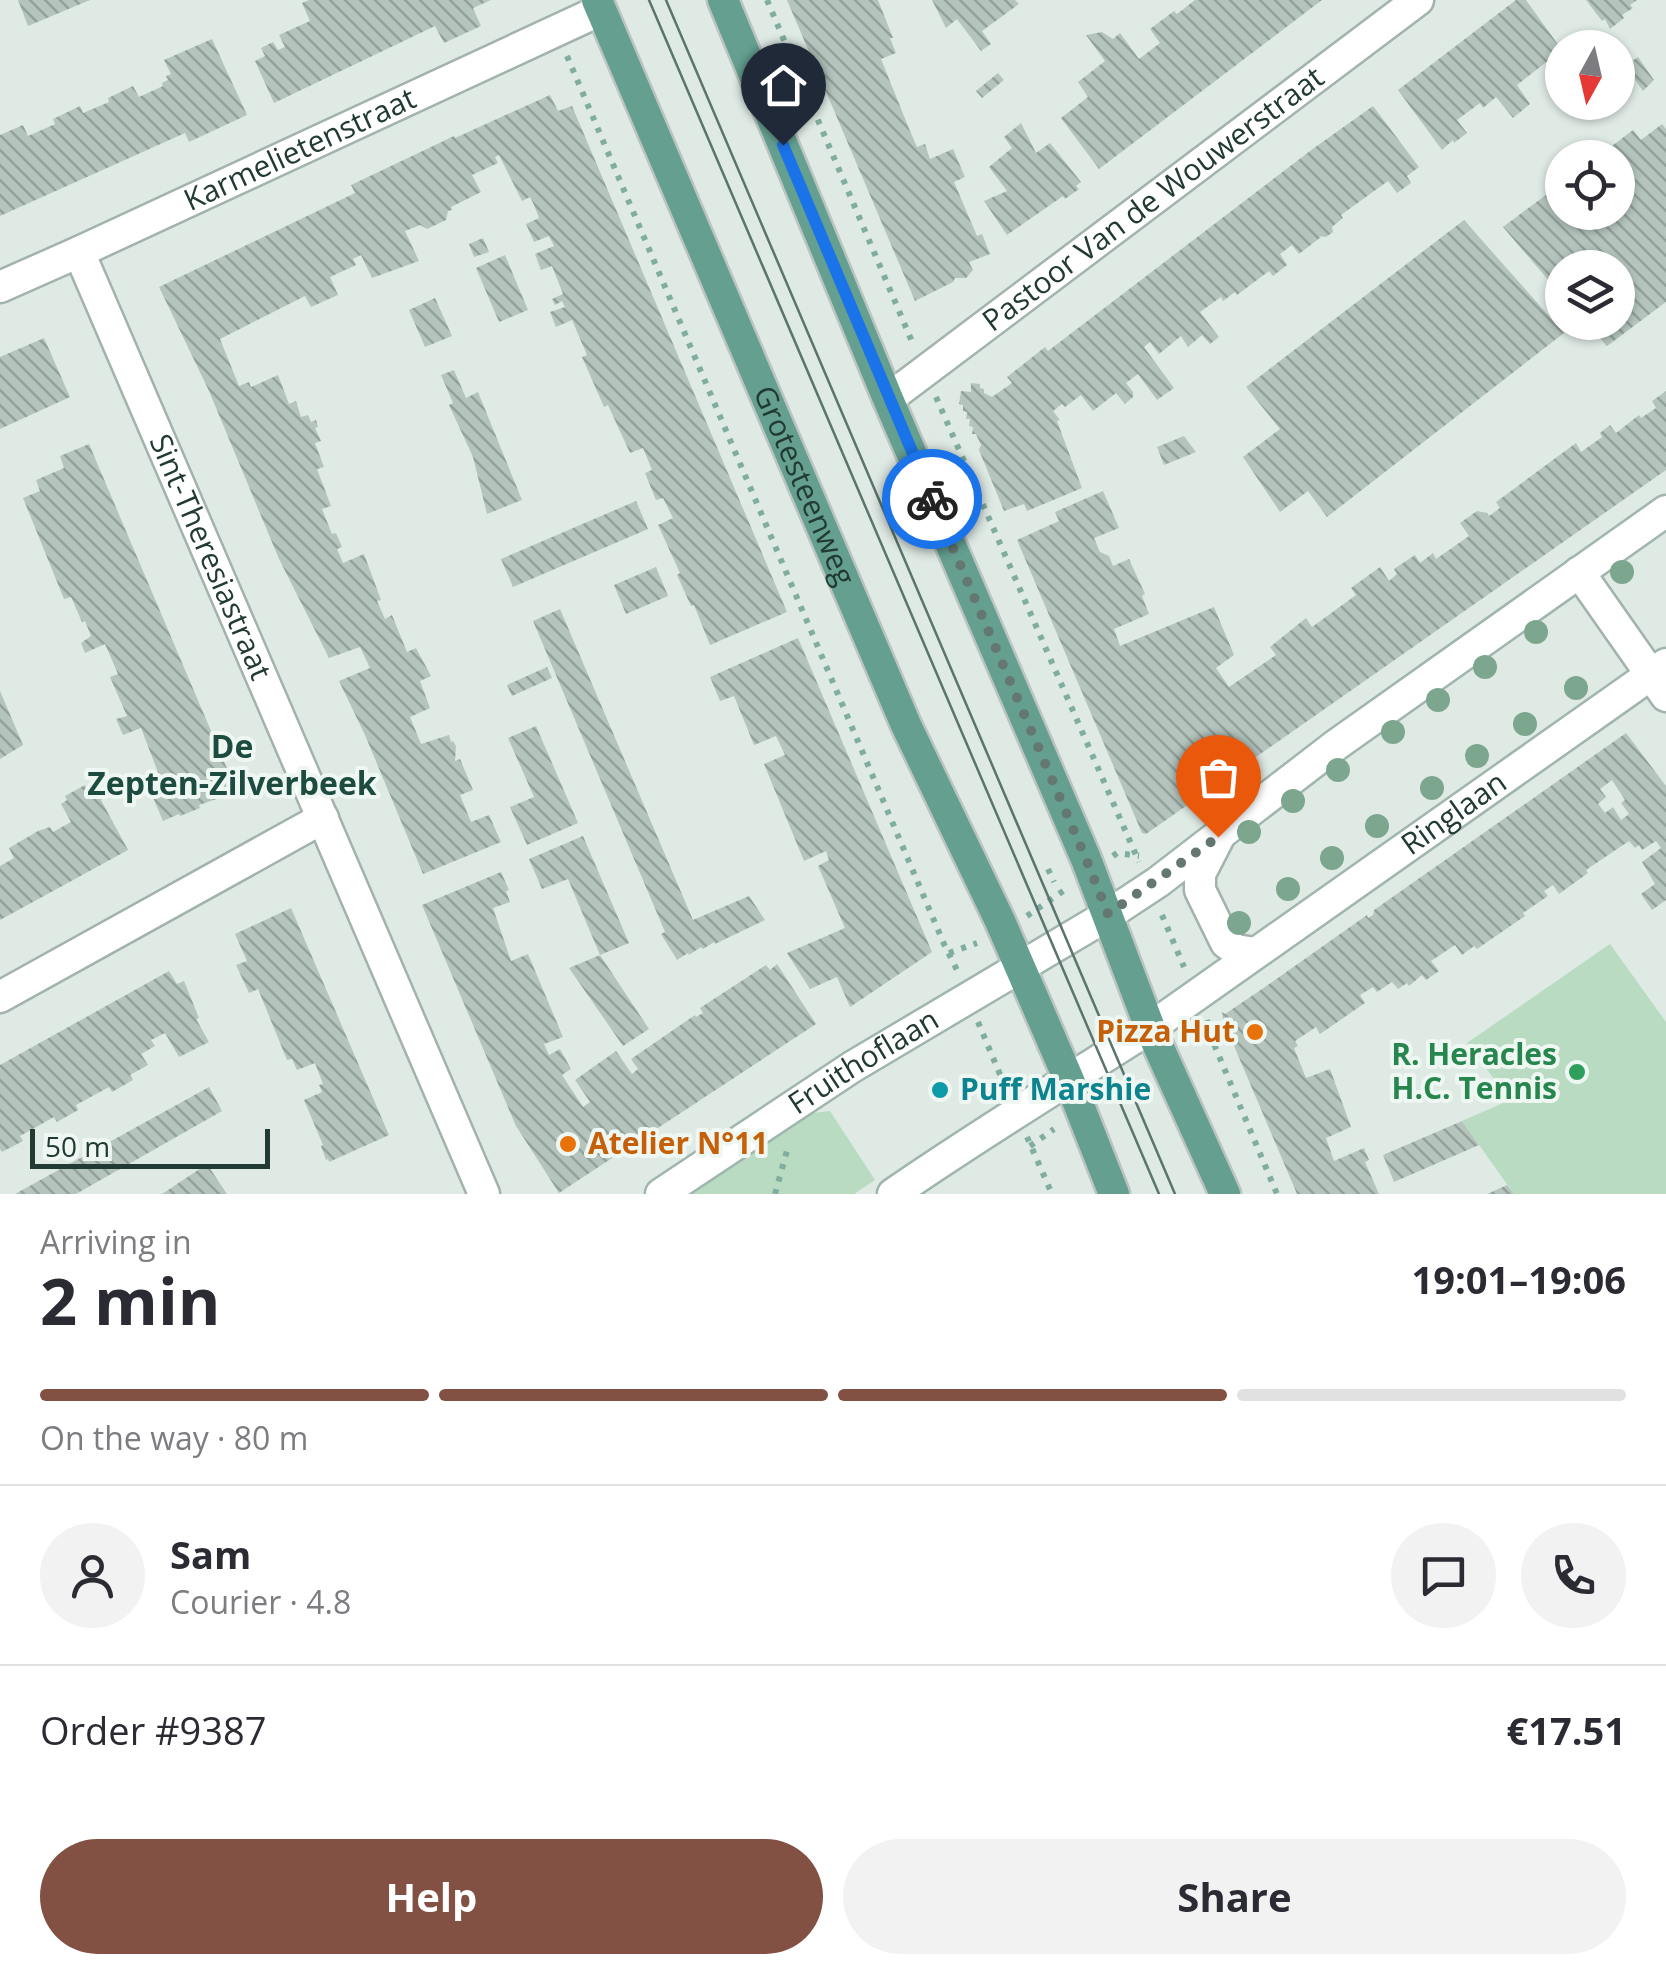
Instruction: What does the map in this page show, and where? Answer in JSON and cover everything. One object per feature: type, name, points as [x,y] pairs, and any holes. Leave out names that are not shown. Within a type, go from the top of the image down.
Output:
[{"type":"main road","points":[[723,0],[888,399],[1086,859],[1150,1028],[1225,1194]]},
{"type":"main road","name":"Grotesteenweg","points":[[599,5],[906,726],[1069,1080]]},
{"type":"main road","points":[[1069,1080],[1114,1194]]},
{"type":"street","name":"Pastoor Van de Wouwerstraat","points":[[888,399],[1418,0]]},
{"type":"street","name":"Karmelietenstraat","points":[[0,286],[556,30],[599,5]]},
{"type":"street","name":"Sint-Theresiastraat","points":[[79,252],[484,1194]]},
{"type":"street","points":[[1108,914],[1218,837],[1336,745],[1666,511]]},
{"type":"street","name":"Ringlaan","points":[[1069,1080],[1661,678],[1579,572]]},
{"type":"street","points":[[0,997],[323,818]]},
{"type":"street","points":[[1218,837],[1200,874],[1200,890],[1226,943],[1236,950],[1255,953]]},
{"type":"street","name":"Fruithoflaan","points":[[661,1194],[852,1067],[1108,914]]},
{"type":"street","points":[[893,1194],[1069,1080]]},
{"type":"path","points":[[767,0],[1207,1017],[1212,1038],[1277,1194]]},
{"type":"path","points":[[556,30],[1052,1194]]},
{"type":"path","points":[[1048,870],[1054,882]]},
{"type":"green space","name":"R. Heracles H.C. Tennis","points":[[1610,944],[1666,1022],[1666,1194],[1514,1194],[1462,1121],[1510,1100],[1467,1043]]},
{"type":"green space","points":[[830,1111],[875,1180],[854,1194],[683,1194],[804,1114]]},
{"type":"building","points":[[18,0],[90,0],[28,26]]},
{"type":"building","points":[[491,0],[473,8],[481,26],[444,43],[435,26],[274,103],[255,61],[265,56],[261,48],[273,42],[278,50],[285,47],[279,35],[310,21],[302,3]]},
{"type":"building","points":[[787,0],[878,0],[896,53],[881,59],[917,147],[925,144],[930,159],[953,149],[965,177],[954,182],[977,236],[982,234],[990,254],[969,262],[973,270],[966,278],[955,278],[915,301]]},
{"type":"building","points":[[932,0],[1015,0],[1019,4],[982,31],[991,44],[981,51],[957,19],[946,28]]},
{"type":"building","points":[[1195,0],[1322,0],[1099,169],[1061,118],[1088,97],[1078,82],[1105,61],[1086,35],[1102,32],[1113,39],[1120,33],[1139,59],[1160,43],[1150,29]]},
{"type":"building","points":[[1516,0],[1526,0],[1548,30],[1545,63],[1517,85],[1530,104],[1513,118],[1496,97],[1483,108],[1480,103],[1457,120],[1467,133],[1442,150],[1398,90]]},
{"type":"building","points":[[1586,0],[1637,0],[1610,29]]},
{"type":"building","points":[[212,39],[247,115],[189,142],[185,133],[0,216],[0,135],[23,125],[28,136],[55,124],[53,119],[80,106],[83,113],[133,86],[139,97],[168,80],[166,76],[171,74],[164,60]]},
{"type":"building","points":[[1638,57],[1654,80],[1643,91],[1635,80]]},
{"type":"building","points":[[998,73],[1004,80],[982,98],[976,91]]},
{"type":"building","points":[[550,95],[558,111],[572,106],[787,612],[710,645],[658,525],[673,518],[663,498],[656,500],[645,473],[652,470],[643,448],[630,453],[608,405],[604,407],[582,357],[587,355],[572,320],[556,327],[550,312],[565,307],[562,301],[555,305],[552,299],[563,294],[552,266],[541,270],[535,254],[554,246],[549,236],[534,242],[526,224],[539,218],[534,205],[530,197],[522,201],[499,155],[495,157],[498,163],[472,175],[481,192],[451,207],[446,220],[427,229],[420,225],[405,231],[419,261],[372,278],[361,255],[353,259],[356,265],[330,277],[338,295],[311,307],[305,296],[220,339],[239,386],[249,382],[251,387],[278,375],[289,404],[296,401],[301,417],[308,415],[311,422],[316,420],[321,441],[315,443],[324,467],[317,469],[331,506],[322,509],[342,547],[337,549],[343,563],[364,554],[385,619],[392,615],[407,652],[416,648],[431,676],[420,681],[430,708],[410,717],[421,744],[449,735],[456,746],[455,761],[460,759],[473,790],[460,795],[471,822],[489,815],[501,842],[423,874],[339,681],[370,668],[360,647],[329,658],[279,559],[209,391],[159,287],[355,193],[351,185]]},
{"type":"building","points":[[1373,106],[1419,167],[1407,176],[1411,183],[1397,193],[1388,181],[1341,215],[1343,218],[1326,237],[1319,236],[1299,254],[1292,245],[1280,254],[1287,265],[1273,276],[1269,271],[1237,295],[1235,292],[1223,301],[1221,297],[1200,312],[1219,337],[1210,344],[1202,335],[1188,347],[1181,336],[1159,354],[1150,342],[1144,347],[1174,388],[1157,400],[1138,374],[1126,383],[1133,397],[1125,404],[1116,393],[1093,411],[1081,395],[1053,411],[1060,420],[1057,421],[1082,488],[1027,511],[1024,504],[1004,511],[979,450],[981,445],[976,434],[972,434],[967,412],[959,404],[961,391],[971,392],[971,383],[980,384],[984,393],[992,397],[1012,383],[1007,377],[1045,347],[1048,351]]},
{"type":"building","points":[[1021,123],[1036,153],[1050,143],[1081,182],[1076,186],[1079,189],[1007,235],[984,201],[1007,191],[989,167],[1012,148],[1004,137]]},
{"type":"building","points":[[1662,124],[1666,129],[1666,302],[1635,325],[1635,250],[1545,250],[1545,276],[1503,227],[1545,196],[1545,230],[1635,230],[1635,140],[1620,140],[1633,130],[1641,140]]},
{"type":"building","points":[[1464,220],[1545,312],[1545,340],[1555,340],[1327,517],[1308,491],[1280,512],[1243,457],[1280,429],[1246,387]]},
{"type":"building","points":[[483,238],[489,252],[474,257],[469,244]]},
{"type":"building","points":[[505,255],[528,310],[499,322],[476,268]]},
{"type":"building","points":[[435,298],[452,336],[425,347],[409,310]]},
{"type":"building","points":[[44,338],[70,397],[0,429],[0,357]]},
{"type":"building","points":[[454,370],[466,398],[478,392],[522,500],[487,514],[473,457],[449,405],[453,403],[441,375]]},
{"type":"building","points":[[1666,391],[1666,470],[1146,834],[1142,833],[1017,540],[1059,521],[1055,512],[1103,491],[1119,528],[1094,538],[1113,566],[1129,559],[1145,594],[1142,596],[1149,614],[1114,629],[1120,646],[1214,607],[1234,655],[1216,668],[1229,687],[1276,655],[1270,647],[1306,618],[1312,627],[1356,595],[1351,588],[1380,567],[1389,581],[1397,574],[1394,569],[1415,555],[1420,563],[1433,553],[1436,559],[1469,536],[1460,523],[1477,511],[1489,516],[1500,508],[1496,502],[1576,443],[1581,452],[1602,437],[1600,433],[1610,425],[1616,433],[1639,415],[1641,418],[1656,408],[1652,401]]},
{"type":"building","points":[[1184,436],[1196,452],[1164,465],[1157,447]]},
{"type":"building","points":[[89,444],[237,792],[163,821],[146,781],[159,775],[141,728],[123,735],[116,719],[127,716],[110,677],[118,674],[105,644],[85,653],[81,643],[91,636],[85,621],[82,622],[71,597],[64,599],[23,498],[40,491],[36,480],[64,468],[60,456]]},
{"type":"building","points":[[636,501],[648,529],[513,587],[501,559]]},
{"type":"building","points":[[656,567],[668,596],[626,614],[614,585]]},
{"type":"building","points":[[560,609],[693,920],[749,896],[765,920],[677,960],[661,934],[665,932],[533,621]]},
{"type":"building","points":[[798,638],[932,952],[850,1007],[837,977],[810,989],[787,953],[845,928],[818,866],[829,860],[826,851],[804,861],[764,764],[785,755],[776,736],[754,745],[734,696],[720,701],[710,677]]},
{"type":"building","points":[[547,667],[552,678],[512,696],[507,685]]},
{"type":"building","points":[[0,691],[23,745],[0,759]]},
{"type":"building","points":[[536,726],[578,823],[527,845],[510,807],[534,797],[508,738]]},
{"type":"building","points":[[1626,733],[1666,786],[1666,900],[1652,910],[1641,894],[1655,884],[1642,862],[1661,848],[1656,841],[1642,850],[1629,841],[1559,894],[1553,885],[1544,891],[1548,896],[1523,913],[1525,916],[1477,949],[1474,946],[1462,955],[1455,945],[1431,961],[1439,971],[1426,980],[1422,975],[1398,989],[1392,982],[1377,992],[1373,987],[1360,995],[1365,1003],[1320,1034],[1316,1027],[1295,1041],[1306,1078],[1330,1069],[1351,1127],[1326,1138],[1334,1161],[1364,1148],[1369,1160],[1365,1162],[1379,1194],[1297,1194],[1222,1012],[1225,1014],[1367,915],[1373,915],[1374,910]],"holes":[[[1612,780],[1625,800],[1621,803],[1629,814],[1621,820],[1613,807],[1605,813],[1598,804],[1606,797],[1600,789]]]},
{"type":"building","points":[[100,784],[108,795],[101,800],[128,850],[0,920],[0,866],[14,858],[9,848],[38,831],[50,827],[53,832],[71,822],[61,804],[67,800],[65,796],[85,785],[87,790]]},
{"type":"building","points":[[583,836],[629,943],[600,955],[568,879],[542,889],[529,859]]},
{"type":"building","points":[[501,872],[510,902],[493,908],[511,961],[528,954],[563,1037],[544,1044],[549,1055],[560,1049],[571,1069],[562,1075],[583,1107],[590,1102],[575,1080],[616,1051],[632,1074],[638,1069],[631,1059],[703,1013],[700,1008],[766,965],[770,970],[777,964],[816,1024],[559,1193],[516,1126],[422,905]]},
{"type":"building","points":[[291,908],[389,1135],[329,1162],[304,1100],[322,1092],[315,1063],[297,1070],[292,1059],[287,1060],[258,989],[249,993],[236,965],[247,961],[235,934]]},
{"type":"building","points":[[600,955],[649,1029],[623,1046],[569,968]]},
{"type":"building","points":[[169,971],[177,984],[184,981],[199,1018],[196,1019],[209,1042],[179,1057],[165,1033],[151,1040],[155,1046],[141,1054],[148,1065],[130,1075],[133,1080],[112,1092],[109,1087],[76,1105],[78,1110],[57,1122],[54,1117],[20,1136],[23,1141],[2,1152],[0,1065]]},
{"type":"building","points":[[209,1087],[222,1111],[76,1194],[15,1194]]},
{"type":"building","points":[[1462,1121],[1479,1145],[1394,1182],[1383,1155]]},
{"type":"building","points":[[207,1164],[227,1194],[162,1194]]},
{"type":"building","points":[[1507,1185],[1514,1194],[1487,1194]]},
{"type":"tram line","points":[[649,0],[1159,1194]]},
{"type":"tram line","points":[[666,0],[1175,1194]]},
{"type":"way so far","points":[[932,499],[1108,914],[1218,837]]},
{"type":"place","name":"Pizza Hut","points":[[1255,1032]]},
{"type":"place","name":"R. Heracles H.C. Tennis","points":[[1577,1072]]},
{"type":"place","name":"Puff Marshie","points":[[940,1090]]},
{"type":"place","name":"Atelier N°11","points":[[568,1144]]},
{"type":"district","name":"De Zepten-Zilverbeek","points":[[232,766]]},
{"type":"route","points":[[783,145],[932,499]]}]
